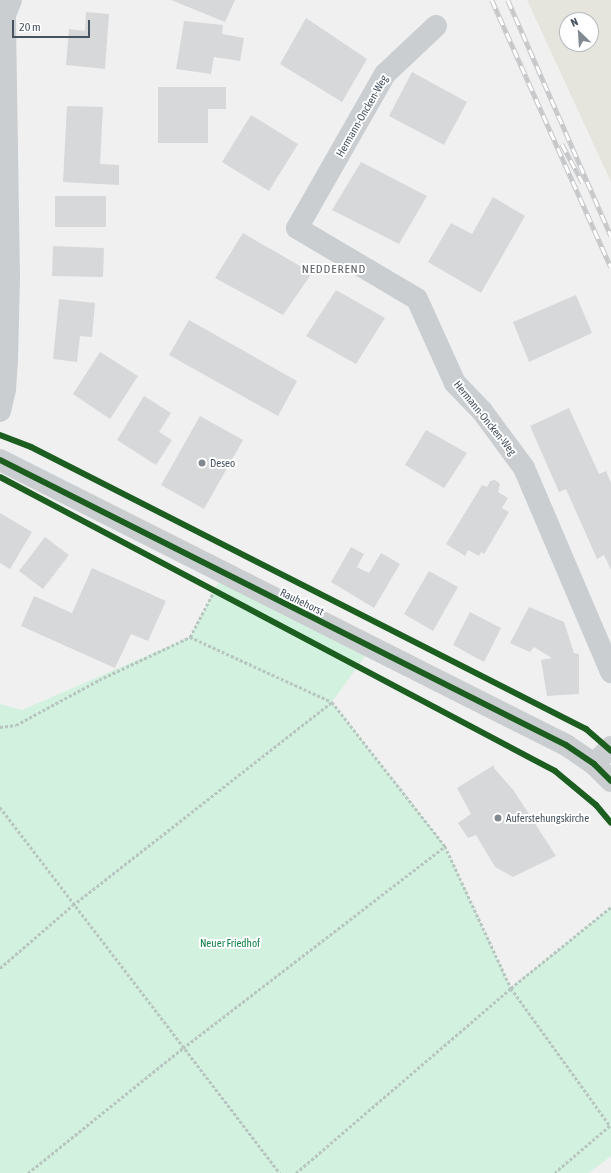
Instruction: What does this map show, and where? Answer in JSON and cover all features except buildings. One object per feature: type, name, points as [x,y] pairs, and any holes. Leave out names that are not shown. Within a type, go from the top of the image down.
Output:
[{"type":"street","points":[[0,411],[5,389],[4,359],[9,277],[5,15],[11,0]]},
{"type":"street","name":"Hermann-Oncken-Weg","points":[[436,26],[385,74],[297,228],[417,300],[455,383],[482,411],[524,468],[611,672]]},
{"type":"street","name":"Rauhehorst","points":[[0,460],[63,490],[223,574],[566,745],[594,764],[611,781]]},
{"type":"street","points":[[594,764],[611,747]]},
{"type":"path","points":[[0,727],[16,725],[99,680],[190,637],[223,574]]},
{"type":"path","points":[[190,637],[332,702],[445,846],[511,988],[610,1126],[555,1173]]},
{"type":"path","points":[[0,968],[73,904],[332,702]]},
{"type":"path","points":[[0,807],[280,1173]]},
{"type":"path","points":[[28,1173],[183,1048],[445,846]]},
{"type":"path","points":[[296,1173],[511,988],[611,907]]},
{"type":"shaded area","points":[[527,0],[611,0],[611,182]]},
{"type":"green space","name":"Neuer Friedhof","points":[[223,574],[371,648],[332,702],[445,846],[511,988],[611,907],[611,1156],[589,1173],[0,1173],[0,704],[22,710],[190,637]]},
{"type":"railway","points":[[492,0],[611,267]]},
{"type":"railway","points":[[508,0],[611,236]]},
{"type":"railway","points":[[562,144],[583,183]]},
{"type":"cycle path","points":[[0,435],[31,447],[586,729],[611,751]]},
{"type":"cycle path","points":[[0,460],[566,745],[594,764],[611,781]]},
{"type":"cycle path","points":[[0,477],[555,771],[596,805],[611,823]]},
{"type":"place","name":"Deseo","points":[[202,463]]},
{"type":"place","name":"Auferstehungskirche","points":[[498,818]]},
{"type":"district","name":"NEDDEREND","points":[[334,270]]}]
